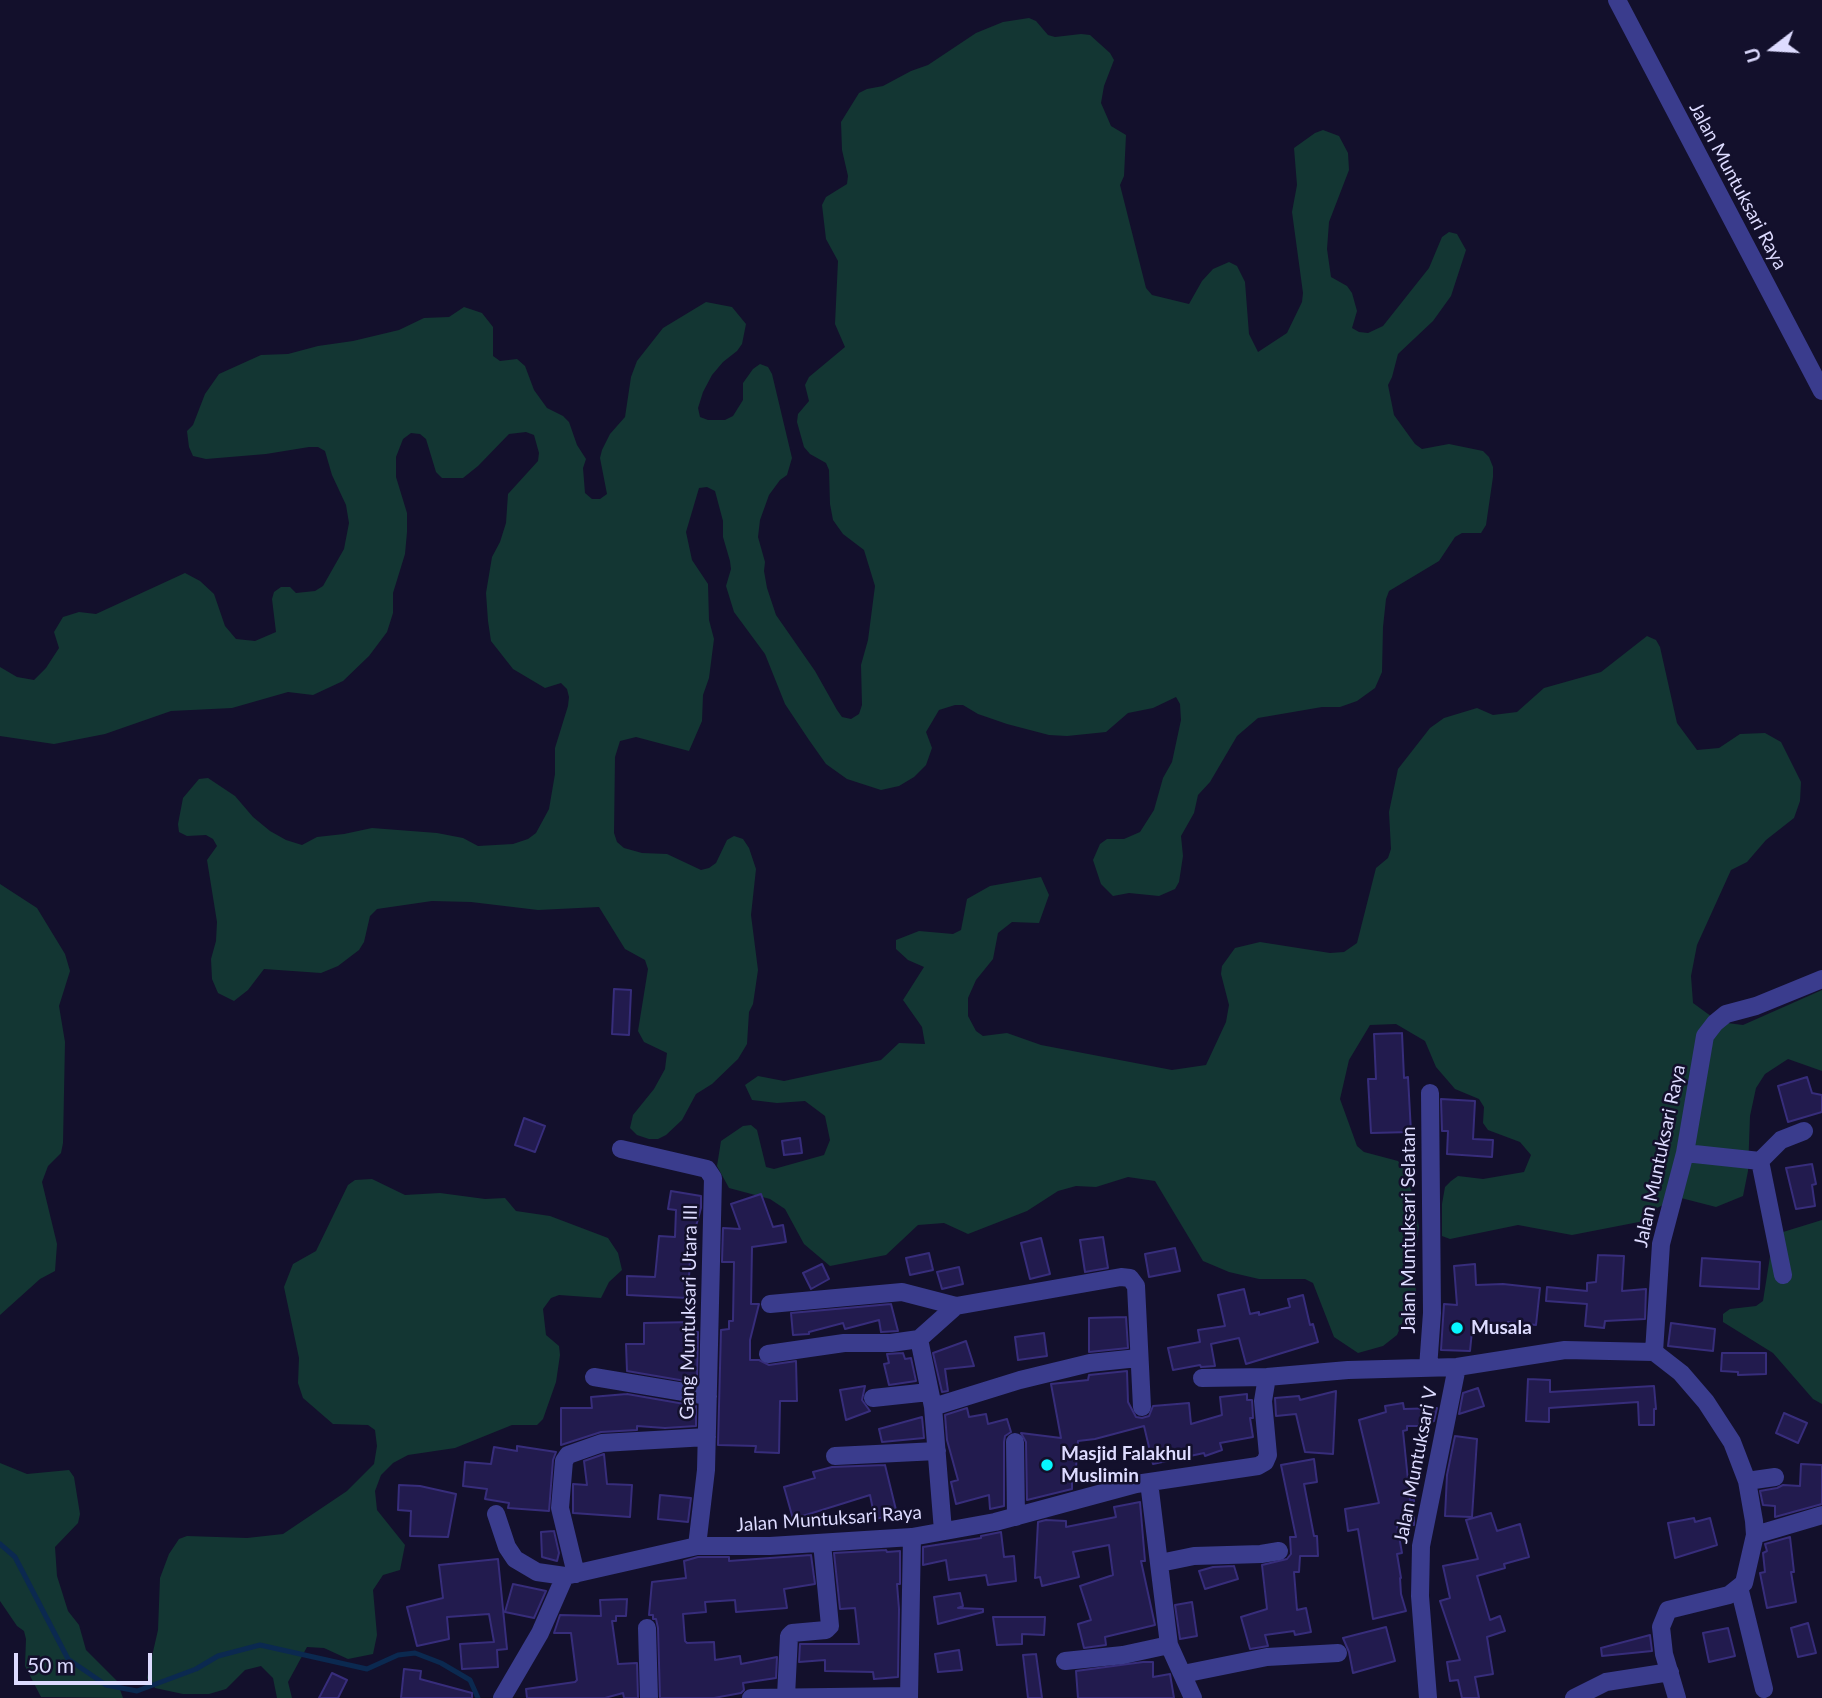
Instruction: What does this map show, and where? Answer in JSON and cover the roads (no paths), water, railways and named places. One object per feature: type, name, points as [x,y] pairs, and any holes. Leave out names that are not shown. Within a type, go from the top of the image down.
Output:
[{"type":"street","name":"Jalan Muntuksari Raya","points":[[1617,0],[1822,391]]},
{"type":"street","name":"Jalan Muntuksari Raya","points":[[1654,1352],[1661,1244],[1685,1153],[1705,1037],[1726,1014],[1756,1006],[1822,979]]},
{"type":"street","name":"Jalan Muntuksari Selatan","points":[[1428,1368],[1433,1312],[1430,1093]]},
{"type":"street","points":[[1760,1161],[1781,1140],[1804,1131]]},
{"type":"street","name":"Gang Muntuksari Utara III","points":[[621,1149],[707,1169],[713,1178],[706,1470],[696,1546]]},
{"type":"street","points":[[1685,1153],[1760,1161]]},
{"type":"street","points":[[1760,1161],[1783,1275]]},
{"type":"street","points":[[770,1304],[902,1292],[957,1306],[1052,1288],[1121,1277],[1130,1278],[1136,1286],[1142,1407]]},
{"type":"street","points":[[768,1354],[844,1343],[891,1343],[919,1339],[957,1306]]},
{"type":"street","points":[[919,1339],[931,1399],[943,1531]]},
{"type":"street","points":[[1202,1378],[1457,1367],[1566,1350],[1654,1352],[1681,1373],[1706,1402],[1732,1442],[1752,1498],[1755,1535],[1744,1583],[1730,1595],[1668,1610],[1661,1627],[1664,1654],[1677,1698]]},
{"type":"street","points":[[873,1398],[931,1399],[1090,1363],[1138,1358]]},
{"type":"street","name":"Jalan Muntuksari V","points":[[1428,1698],[1420,1596],[1421,1546],[1457,1367]]},
{"type":"street","points":[[594,1377],[708,1396]]},
{"type":"street","name":"Jalan Muntuksari Raya","points":[[571,1575],[696,1546],[770,1546],[912,1537],[1016,1517],[1112,1489],[1258,1466],[1265,1462],[1268,1455],[1263,1401],[1267,1377]]},
{"type":"street","points":[[502,1698],[571,1575],[560,1508],[564,1461],[568,1455],[602,1443],[707,1437]]},
{"type":"street","points":[[1015,1442],[1016,1517]]},
{"type":"street","points":[[835,1455],[937,1451]]},
{"type":"street","points":[[1747,1481],[1775,1477]]},
{"type":"street","points":[[1149,1482],[1169,1645],[1193,1698]]},
{"type":"street","points":[[496,1514],[507,1548],[514,1559],[537,1572],[571,1575]]},
{"type":"street","points":[[1755,1535],[1822,1516]]},
{"type":"street","points":[[751,1698],[909,1697],[912,1537]]},
{"type":"street","points":[[786,1696],[789,1636],[792,1633],[822,1631],[830,1626],[822,1543]]},
{"type":"street","points":[[1160,1563],[1194,1556],[1261,1555],[1279,1551]]},
{"type":"street","points":[[1739,1587],[1764,1689]]},
{"type":"street","points":[[647,1628],[649,1698]]},
{"type":"street","points":[[1065,1661],[1123,1655],[1169,1645]]},
{"type":"street","points":[[1183,1674],[1267,1657],[1338,1653]]},
{"type":"street","points":[[1574,1698],[1606,1682],[1670,1672]]},
{"type":"waterway","points":[[0,1544],[15,1557],[68,1659],[106,1685],[137,1691],[196,1669],[218,1656],[260,1645],[367,1669],[398,1655],[415,1653],[441,1663],[470,1680],[478,1698]]},
{"type":"place","name":"Musala","points":[[1457,1328]]},
{"type":"place","name":"Masjid Falakhul Muslimin","points":[[1047,1465]]}]
